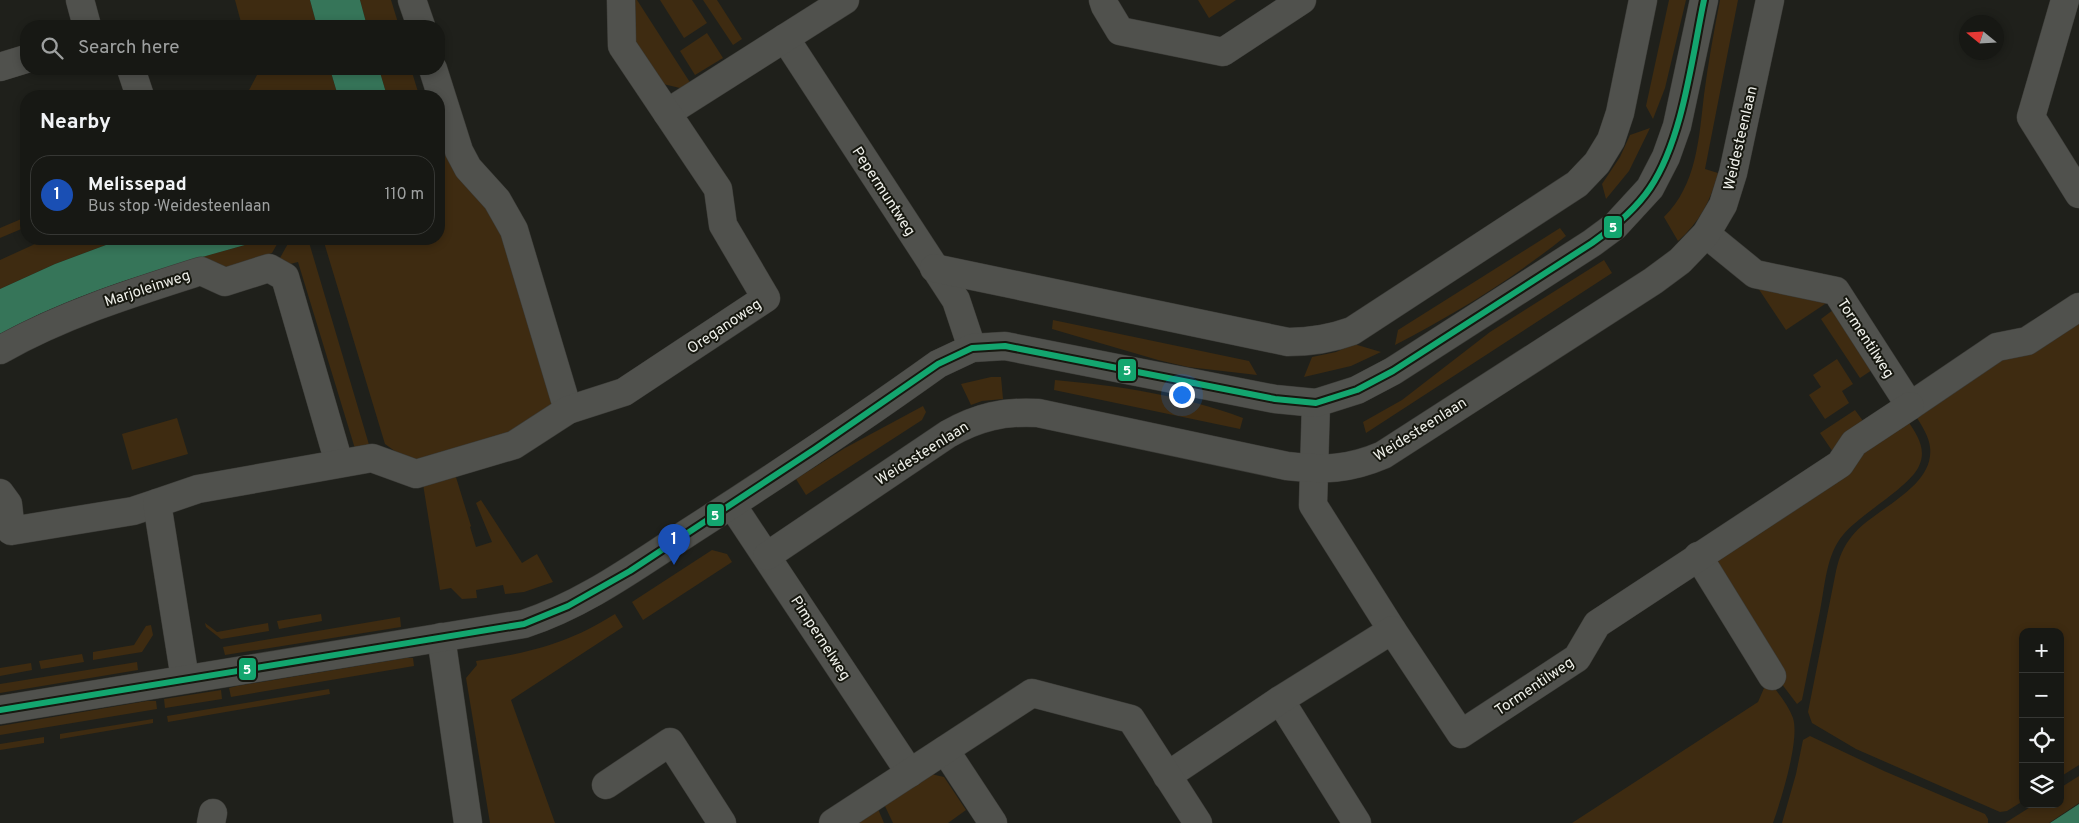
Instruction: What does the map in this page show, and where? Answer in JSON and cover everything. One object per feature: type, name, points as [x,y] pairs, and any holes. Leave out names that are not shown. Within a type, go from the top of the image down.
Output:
[{"type":"street","points":[[80,0],[85,20]]},
{"type":"street","points":[[412,0],[419,20]]},
{"type":"street","name":"Oreganoweg","points":[[339,463],[372,458],[416,474],[514,445],[568,410],[624,392],[766,298],[723,225],[718,189],[622,46],[621,0]]},
{"type":"street","points":[[667,113],[845,0]]},
{"type":"street","points":[[1104,0],[1105,6],[1120,31],[1223,52],[1302,0]]},
{"type":"street","points":[[934,268],[1288,342],[1312,342],[1352,331],[1577,184],[1597,163],[1611,140],[1620,113],[1642,0]]},
{"type":"street","points":[[0,710],[524,624],[552,615],[580,602],[732,504],[938,364],[972,348],[1005,346],[1275,400],[1316,403],[1357,390],[1393,371],[1592,243],[1635,207],[1650,188],[1666,157],[1677,126],[1704,0]]},
{"type":"street","name":"Weidesteenlaan","points":[[767,556],[948,434],[971,422],[994,414],[1038,413],[1287,466],[1315,469],[1338,469],[1359,465],[1383,455],[1653,281],[1680,261],[1706,234],[1723,205],[1733,173],[1770,0]]},
{"type":"street","points":[[2065,0],[2031,117],[2079,194]]},
{"type":"street","name":"Pepermuntweg","points":[[785,38],[956,300],[972,348]]},
{"type":"street","points":[[0,67],[20,61]]},
{"type":"street","points":[[133,75],[138,90]]},
{"type":"street","points":[[435,75],[440,90]]},
{"type":"street","points":[[445,107],[459,151],[468,168],[497,200],[514,230],[568,410]]},
{"type":"street","name":"Tormentilweg","points":[[1706,234],[1755,274],[1836,291],[1910,406]]},
{"type":"street","name":"Marjoleinweg","points":[[0,350],[56,321],[94,305],[201,271],[225,282],[269,268],[285,277],[339,463]]},
{"type":"street","name":"Tormentilweg","points":[[1316,403],[1313,505],[1392,630],[1461,734],[1577,658],[1597,624],[1840,464],[1854,443],[1998,348],[2028,341],[2079,307]]},
{"type":"street","points":[[0,493],[8,504],[11,531],[133,511],[198,489],[339,463]]},
{"type":"street","points":[[157,503],[184,679]]},
{"type":"street","name":"Pimpernelweg","points":[[732,504],[910,773]]},
{"type":"street","points":[[1698,556],[1772,676]]},
{"type":"street","points":[[1167,776],[1280,700],[1392,630]]},
{"type":"street","points":[[441,637],[468,823]]},
{"type":"street","points":[[834,823],[1032,693],[1131,719],[1198,823]]},
{"type":"street","points":[[1280,700],[1357,823]]},
{"type":"street","points":[[606,786],[670,742],[722,823]]},
{"type":"street","points":[[945,750],[993,823]]},
{"type":"shaded area","points":[[235,0],[310,0],[315,20],[240,20]]},
{"type":"shaded area","points":[[310,0],[360,0],[365,20],[315,20]]},
{"type":"shaded area","points":[[360,0],[391,0],[397,20],[365,20]]},
{"type":"shaded area","points":[[630,0],[637,0],[691,84],[684,89],[659,83],[633,44]]},
{"type":"shaded area","points":[[660,0],[692,0],[707,23],[684,38]]},
{"type":"shaded area","points":[[703,0],[717,0],[742,39],[733,45]]},
{"type":"shaded area","points":[[1198,0],[1236,0],[1209,18]]},
{"type":"shaded area","points":[[1669,0],[1686,0],[1665,88],[1653,119],[1646,106]]},
{"type":"shaded area","points":[[1720,0],[1738,0],[1705,169],[1718,173],[1712,192],[1698,219],[1678,241],[1664,217],[1675,204],[1683,190],[1695,160],[1709,59]]},
{"type":"shaded area","points":[[707,33],[723,58],[695,75],[680,51]]},
{"type":"shaded area","points":[[257,75],[332,75],[336,90],[249,90]]},
{"type":"shaded area","points":[[332,75],[381,75],[385,90],[336,90]]},
{"type":"shaded area","points":[[381,75],[413,75],[417,90],[385,90]]},
{"type":"shaded area","points":[[1650,128],[1629,171],[1606,199],[1602,184],[1620,157],[1630,135]]},
{"type":"shaded area","points":[[445,136],[496,219],[556,404],[510,434],[410,462],[385,444],[325,245],[445,245]]},
{"type":"shaded area","points":[[20,220],[20,230],[0,238],[0,228]]},
{"type":"shaded area","points":[[1560,228],[1566,236],[1525,267],[1440,321],[1395,345],[1398,330]]},
{"type":"shaded area","points":[[33,245],[106,245],[55,264],[0,289],[0,260]]},
{"type":"shaded area","points":[[106,245],[245,245],[123,281],[61,305],[0,334],[0,289],[55,264]]},
{"type":"shaded area","points":[[245,245],[277,245],[272,253],[218,271],[198,258]]},
{"type":"shaded area","points":[[287,245],[310,245],[370,448],[356,452],[298,262],[290,264],[280,258]]},
{"type":"shaded area","points":[[1604,260],[1612,273],[1366,433],[1363,422],[1402,400],[1490,332]]},
{"type":"shaded area","points":[[1758,288],[1828,302],[1786,330]]},
{"type":"shaded area","points":[[1833,310],[1872,370],[1860,378],[1821,319]]},
{"type":"shaded area","points":[[1053,320],[1249,361],[1257,375],[1188,367],[1158,360],[1052,329]]},
{"type":"shaded area","points":[[2079,321],[2079,765],[2064,774],[2064,628],[2019,628],[2019,804],[2007,811],[2000,812],[1856,749],[1812,723],[1808,712],[1836,571],[1844,548],[1862,526],[1913,486],[1923,474],[1929,461],[1930,447],[1928,439],[1916,416],[2005,357]]},
{"type":"shaded area","points":[[1354,344],[1381,352],[1351,366],[1304,377],[1312,357],[1336,352]]},
{"type":"shaded area","points":[[1837,359],[1853,384],[1842,391],[1849,403],[1825,419],[1809,395],[1821,387],[1813,375]]},
{"type":"shaded area","points":[[991,377],[1001,377],[1003,399],[982,401],[971,405],[961,384]]},
{"type":"shaded area","points":[[1055,380],[1103,385],[1173,397],[1243,418],[1240,429],[1054,390]]},
{"type":"shaded area","points":[[923,406],[926,412],[922,420],[806,495],[796,479],[845,448]]},
{"type":"shaded area","points":[[1855,410],[1863,421],[1843,434],[1833,452],[1820,433]]},
{"type":"shaded area","points":[[177,418],[188,454],[132,470],[122,434]]},
{"type":"shaded area","points":[[1908,421],[1920,442],[1922,454],[1919,466],[1906,483],[1861,518],[1837,543],[1827,571],[1802,700],[1797,704],[1775,675],[1716,559],[1865,449]]},
{"type":"shaded area","points":[[455,474],[476,547],[492,542],[476,503],[481,500],[522,563],[537,554],[553,582],[524,592],[505,594],[503,585],[476,590],[477,598],[462,599],[451,588],[440,590],[423,484]]},
{"type":"shaded area","points":[[712,550],[727,554],[732,562],[643,620],[632,602]]},
{"type":"shaded area","points":[[321,614],[322,621],[279,629],[277,621]]},
{"type":"shaded area","points":[[615,614],[623,627],[511,700],[555,823],[490,823],[466,678],[477,665],[476,661],[532,650],[565,640]]},
{"type":"shaded area","points":[[400,617],[401,627],[225,655],[223,647]]},
{"type":"shaded area","points":[[205,623],[217,632],[268,623],[269,631],[221,639],[206,627]]},
{"type":"shaded area","points":[[151,625],[153,635],[142,652],[93,660],[93,652],[134,645],[146,626]]},
{"type":"shaded area","points":[[82,654],[84,662],[41,669],[39,661]]},
{"type":"shaded area","points":[[413,658],[414,666],[231,697],[229,688],[237,686]]},
{"type":"shaded area","points":[[137,662],[138,670],[0,693],[0,684]]},
{"type":"shaded area","points":[[31,663],[32,670],[0,676],[0,668]]},
{"type":"shaded area","points":[[1768,679],[1788,708],[1793,718],[1794,728],[1789,770],[1773,823],[1572,823],[1758,702]]},
{"type":"shaded area","points":[[329,689],[330,694],[168,722],[167,716]]},
{"type":"shaded area","points":[[221,690],[222,699],[165,708],[164,699]]},
{"type":"shaded area","points":[[156,701],[157,709],[0,735],[0,726]]},
{"type":"shaded area","points":[[153,719],[153,723],[60,739],[60,734]]},
{"type":"shaded area","points":[[1810,736],[1884,771],[1985,814],[1988,823],[1782,823],[1796,774],[1803,740]]},
{"type":"shaded area","points":[[44,737],[44,743],[0,750],[0,744]]},
{"type":"shaded area","points":[[931,774],[944,777],[966,810],[948,823],[893,823],[884,804]]},
{"type":"shaded area","points":[[2079,776],[2079,803],[2049,823],[2005,823],[2029,808],[2064,808],[2064,785]]},
{"type":"shaded area","points":[[2079,804],[2079,823],[2050,823]]},
{"type":"shaded area","points":[[878,809],[884,823],[855,823]]},
{"type":"transit line","name":"5","points":[[0,710],[524,624],[568,606],[630,571],[815,449],[938,364],[972,348],[1005,346],[1275,399],[1316,403],[1357,390],[1393,371],[1592,243],[1631,211],[1650,188],[1671,146],[1685,97],[1704,0]]},
{"type":"place","name":"Melissepad","points":[[674,565]]}]
